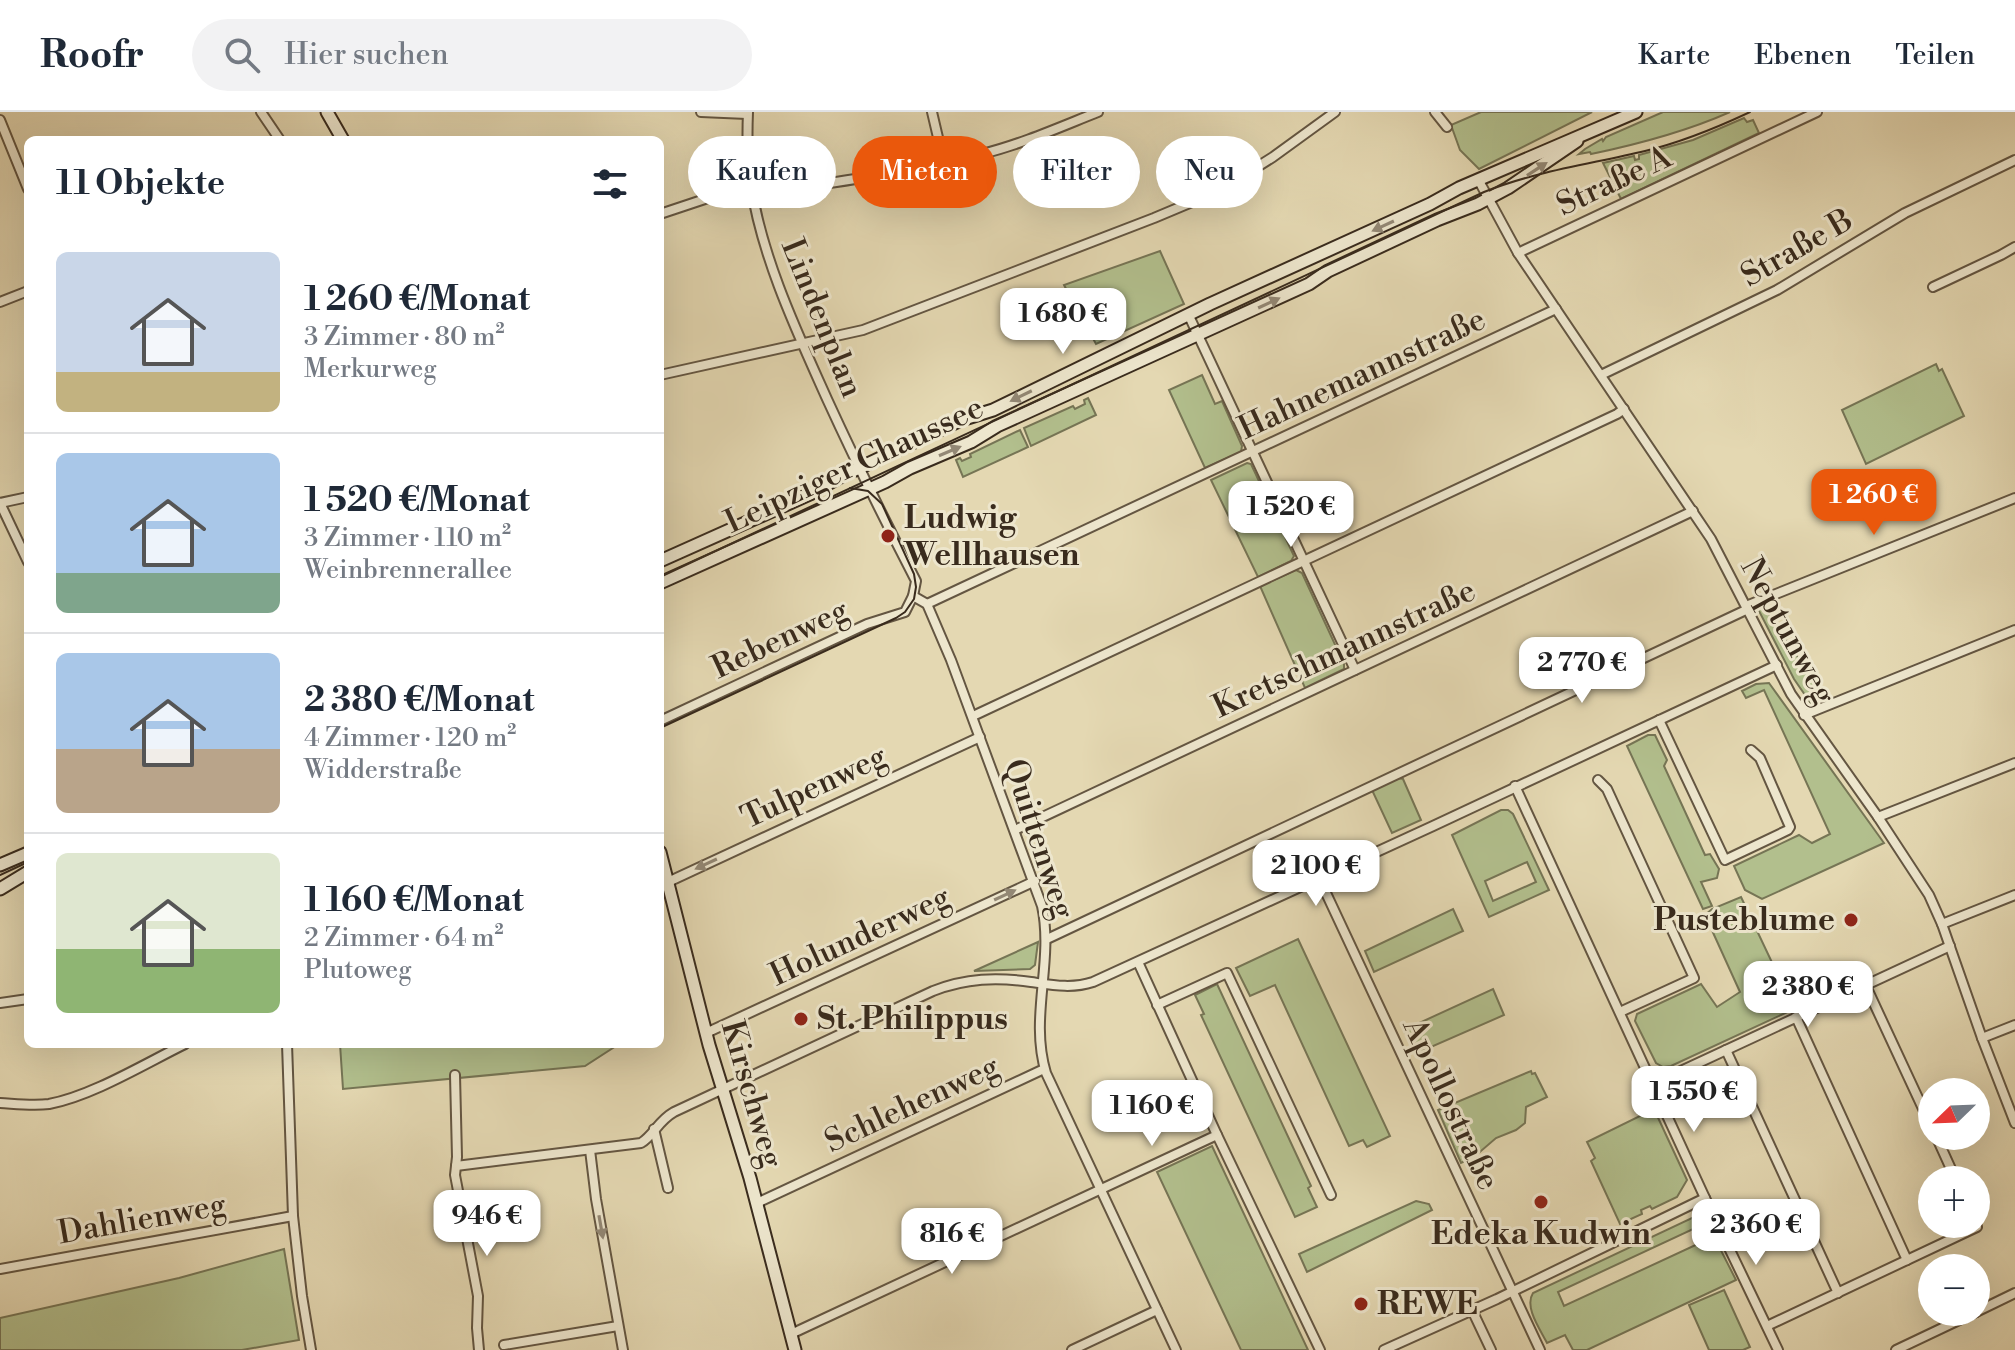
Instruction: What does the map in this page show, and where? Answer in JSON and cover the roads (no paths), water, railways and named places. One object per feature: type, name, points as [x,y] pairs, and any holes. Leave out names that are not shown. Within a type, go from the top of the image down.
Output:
[{"type":"main road","points":[[327,112],[341,136]]},
{"type":"main road","name":"Leipziger Chaussee","points":[[664,559],[810,494],[961,420],[993,410],[1459,188],[1636,112]]},
{"type":"main road","name":"Leipziger Chaussee","points":[[664,581],[971,442],[997,426],[1488,199],[1560,155],[1584,136]]},
{"type":"main road","points":[[0,865],[24,855]]},
{"type":"main road","name":"Kirschweg","points":[[664,867],[706,1033],[757,1203],[795,1350]]},
{"type":"main road","points":[[0,889],[24,874]]},
{"type":"street","points":[[261,112],[277,136]]},
{"type":"street","points":[[701,112],[748,113]]},
{"type":"street","points":[[932,112],[938,136]]},
{"type":"street","points":[[997,149],[1098,112]]},
{"type":"street","points":[[664,374],[868,328],[1195,202],[1261,165],[1335,112]]},
{"type":"street","points":[[1435,112],[1447,127]]},
{"type":"street","name":"Straße A","points":[[1518,253],[1817,112]]},
{"type":"street","name":"Lindenplan","points":[[748,113],[749,136]]},
{"type":"street","points":[[0,120],[24,179]]},
{"type":"street","name":"Straße B","points":[[1601,375],[1777,290],[1905,213],[2015,160]]},
{"type":"street","name":"Neptunweg","points":[[1479,181],[1518,253],[1711,539],[1804,715],[1878,817],[1929,895],[2015,1123]]},
{"type":"street","points":[[664,213],[688,205]]},
{"type":"street","name":"Lindenplan","points":[[755,208],[763,238],[802,344],[869,488]]},
{"type":"street","points":[[1933,287],[2015,247]]},
{"type":"street","points":[[0,302],[24,293]]},
{"type":"street","name":"Hahnemannstraße","points":[[927,604],[1556,309]]},
{"type":"street","points":[[1189,316],[1355,670]]},
{"type":"street","points":[[973,716],[1624,409]]},
{"type":"street","points":[[869,488],[916,581],[913,596],[927,604]]},
{"type":"street","points":[[24,498],[0,503],[24,554]]},
{"type":"street","points":[[1047,939],[1747,607],[2015,498]]},
{"type":"street","name":"Kretschmannstraße","points":[[1015,830],[1693,511]]},
{"type":"street","name":"Rebenweg","points":[[664,719],[867,624],[905,612],[913,596]]},
{"type":"street","name":"Quittenweg","points":[[927,604],[973,716],[1042,906],[1047,939],[1039,1028],[1044,1069],[1176,1350]]},
{"type":"street","points":[[1804,715],[2015,630]]},
{"type":"street","points":[[456,1166],[640,1144],[670,1115],[951,984],[985,979],[1066,986],[1087,984],[1777,665]]},
{"type":"street","points":[[1659,720],[1725,860],[1790,827],[1760,758],[1751,750]]},
{"type":"street","name":"Tulpenweg","points":[[668,882],[980,737]]},
{"type":"street","points":[[1878,817],[2015,763]]},
{"type":"street","points":[[1598,780],[1607,789],[1694,978],[1620,1012]]},
{"type":"street","points":[[1515,786],[1778,1350]]},
{"type":"street","name":"Apollostraße","points":[[1319,878],[1540,1350]]},
{"type":"street","name":"Holunderweg","points":[[706,1033],[1035,881]]},
{"type":"street","points":[[1942,924],[2015,895]]},
{"type":"street","points":[[1653,1084],[1950,946]]},
{"type":"street","points":[[1138,962],[1320,1350]]},
{"type":"street","points":[[1157,1005],[1227,973],[1331,1195]]},
{"type":"street","points":[[1865,984],[1918,1098]]},
{"type":"street","points":[[0,1003],[24,1000]]},
{"type":"street","points":[[1796,1017],[1907,1260]]},
{"type":"street","points":[[1982,1038],[2015,1025]]},
{"type":"street","points":[[0,1103],[39,1105],[63,1100],[98,1087],[177,1048]]},
{"type":"street","points":[[287,1048],[293,1216],[311,1350]]},
{"type":"street","points":[[1726,1050],[1838,1293]]},
{"type":"street","name":"Schlehenweg","points":[[757,1203],[1044,1069]]},
{"type":"street","points":[[455,1075],[455,1175],[478,1296],[478,1350]]},
{"type":"street","points":[[654,1129],[668,1188]]},
{"type":"street","points":[[791,1334],[1217,1135]]},
{"type":"street","points":[[590,1150],[623,1350]]},
{"type":"street","points":[[1384,1350],[1705,1198]]},
{"type":"street","name":"Dahlienweg","points":[[0,1269],[293,1216]]},
{"type":"street","points":[[1767,1326],[1951,1238]]},
{"type":"street","points":[[1990,1306],[2015,1295]]},
{"type":"street","points":[[1072,1350],[1157,1310]]},
{"type":"street","points":[[1472,1310],[1491,1350]]},
{"type":"street","points":[[504,1345],[618,1326]]},
{"type":"street","points":[[1896,1350],[1947,1326]]},
{"type":"tram line","points":[[664,575],[1484,192],[1544,173],[1672,143],[1750,112]]},
{"type":"tram line","points":[[664,726],[905,612],[914,599],[914,574],[882,504],[868,491],[850,488]]},
{"type":"tram line","points":[[0,875],[24,864]]},
{"type":"place","name":"Ludwig Wellhausen","points":[[888,536]]},
{"type":"place","name":"Pusteblume","points":[[1851,920]]},
{"type":"place","name":"St. Philippus","points":[[801,1019]]},
{"type":"place","name":"Edeka Kudwin","points":[[1541,1202]]},
{"type":"place","name":"REWE","points":[[1361,1304]]}]
